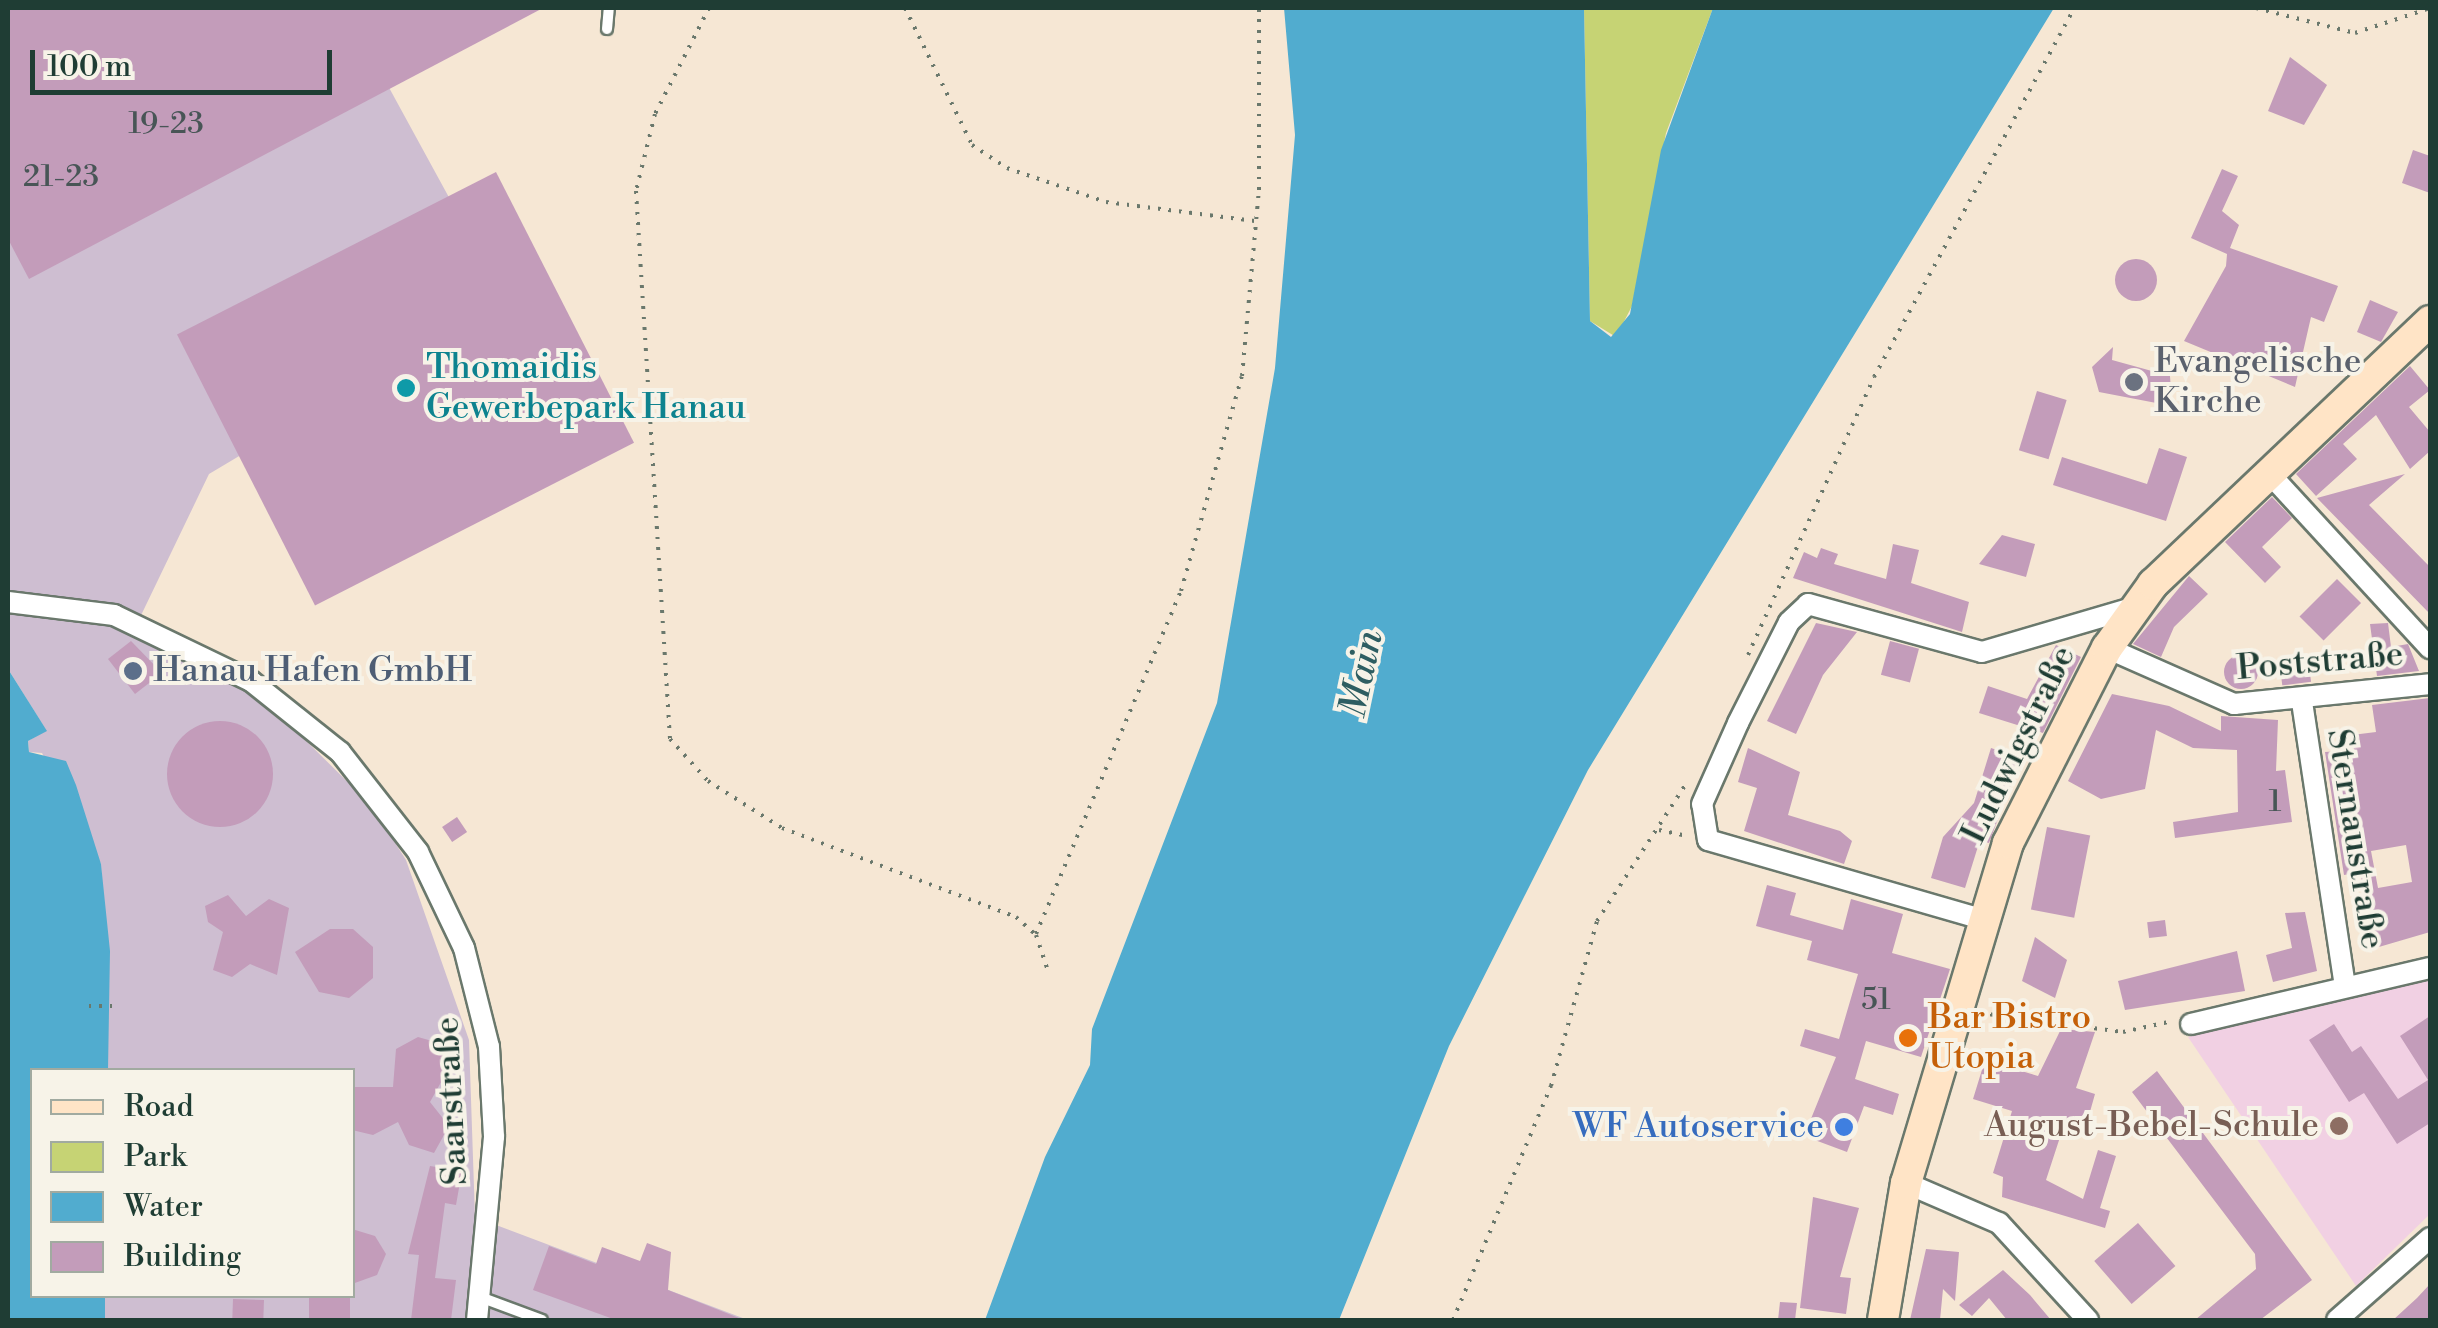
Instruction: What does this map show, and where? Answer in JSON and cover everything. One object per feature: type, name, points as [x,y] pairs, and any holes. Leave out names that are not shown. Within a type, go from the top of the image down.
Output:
[{"type":"main road","name":"Ludwigstraße","points":[[1883,1320],[1906,1183],[1984,920],[2016,825],[2107,648],[2132,608],[2267,471],[2430,320]]},
{"type":"street","points":[[2267,471],[2430,648]]},
{"type":"street","name":"Saarstraße","points":[[8,602],[114,615],[210,656],[320,734],[398,822],[455,926],[486,1028],[494,1137],[477,1320]]},
{"type":"street","points":[[1984,920],[1708,840],[1702,804],[1800,608],[1832,604],[1982,652],[2132,608]]},
{"type":"street","name":"Poststraße","points":[[2107,648],[2204,698],[2302,702],[2430,684]]},
{"type":"street","name":"Sternaustraße","points":[[2302,702],[2345,985]]},
{"type":"street","points":[[2191,1024],[2430,968]]},
{"type":"street","points":[[1906,1183],[2000,1223],[2088,1320]]},
{"type":"street","points":[[2338,1320],[2430,1238]]},
{"type":"lane","points":[[608,29],[609,8]]},
{"type":"lane","points":[[480,1297],[542,1320]]},
{"type":"path","points":[[709,8],[655,114],[636,191],[670,739],[708,781],[782,828],[816,835],[929,891],[987,901],[1036,934],[1049,974]]},
{"type":"path","points":[[905,8],[972,145],[1007,168],[1106,202],[1256,222]]},
{"type":"path","points":[[1036,934],[1191,557],[1242,376],[1256,222],[1258,8]]},
{"type":"path","points":[[1739,674],[1874,378],[2074,8]]},
{"type":"path","points":[[2256,8],[2356,33],[2430,8]]},
{"type":"path","points":[[1453,1320],[1551,1086],[1597,921],[1692,774]]},
{"type":"path","points":[[1658,830],[1708,840]]},
{"type":"path","points":[[89,1006],[112,1006]]},
{"type":"path","points":[[1958,1009],[2124,1032],[2191,1024]]},
{"type":"shaded area","points":[[8,8],[397,8],[357,29],[487,267],[477,314],[209,474],[133,632],[240,686],[286,721],[371,805],[406,860],[469,1040],[475,1217],[748,1320],[105,1320],[105,1298],[355,1298],[355,1068],[108,1068],[101,864],[42,753],[29,752],[28,741],[46,730],[8,669]]},
{"type":"shaded area","name":"August-Bebel-Schule","points":[[2430,977],[2430,1214],[2356,1286],[2188,1037]]},
{"type":"green space","points":[[1584,8],[1713,8],[1666,133],[1632,306],[1616,337],[1590,321]]},
{"type":"water","name":"Main","points":[[1284,8],[1584,8],[1590,321],[1611,337],[1630,314],[1661,150],[1713,8],[2054,8],[1588,770],[1449,1046],[1339,1320],[985,1320],[1045,1157],[1090,1065],[1092,1029],[1217,703],[1275,368],[1295,135]]},
{"type":"water","points":[[8,669],[47,731],[28,741],[29,752],[66,761],[76,785],[101,864],[110,951],[108,1068],[30,1068],[30,1298],[105,1298],[105,1320],[8,1320]]},
{"type":"building","points":[[8,8],[543,8],[29,279],[8,239]]},
{"type":"building","points":[[2290,57],[2327,85],[2304,125],[2268,111]]},
{"type":"building","points":[[2413,150],[2430,156],[2430,193],[2402,183]]},
{"type":"building","points":[[2222,169],[2238,176],[2222,211],[2239,225],[2230,248],[2338,286],[2324,322],[2311,317],[2295,387],[2184,341],[2226,266],[2227,254],[2191,238]]},
{"type":"building","name":"Thomaidis Gewerbepark Hanau","points":[[496,172],[634,443],[315,605],[177,335]]},
{"type":"building","points":[[2136,259],[2151,265],[2157,280],[2151,295],[2136,301],[2121,295],[2115,280],[2121,265]]},
{"type":"building","points":[[2370,300],[2398,312],[2381,342],[2357,332]]},
{"type":"building","name":"Evangelische Kirche","points":[[2113,347],[2112,360],[2170,376],[2172,406],[2099,392],[2092,367]]},
{"type":"building","points":[[2410,366],[2430,390],[2409,407],[2430,432],[2430,451],[2410,469],[2376,415],[2343,444],[2357,459],[2316,496],[2296,474]]},
{"type":"building","points":[[2037,391],[2067,400],[2049,459],[2019,450]]},
{"type":"building","points":[[2159,448],[2187,457],[2166,521],[2053,485],[2062,457],[2147,484]]},
{"type":"building","points":[[2405,474],[2369,505],[2430,567],[2430,614],[2317,498]]},
{"type":"building","points":[[2272,497],[2292,518],[2262,547],[2281,567],[2265,583],[2225,542]]},
{"type":"building","points":[[2002,535],[2035,544],[2026,577],[1979,564]]},
{"type":"building","points":[[1893,544],[1919,550],[1911,583],[1969,602],[1962,632],[1793,578],[1804,552],[1817,558],[1821,548],[1838,554],[1834,564],[1886,579]]},
{"type":"building","points":[[2189,576],[2208,594],[2174,627],[2161,657],[2133,644]]},
{"type":"building","points":[[2337,579],[2361,603],[2324,641],[2300,616]]},
{"type":"building","points":[[1816,623],[1857,632],[1823,675],[1796,734],[1767,721]]},
{"type":"building","points":[[2388,623],[2391,647],[2408,644],[2419,671],[2377,676],[2370,624]]},
{"type":"building","points":[[131,641],[162,673],[135,694],[108,659]]},
{"type":"building","points":[[1890,641],[1919,649],[1910,683],[1881,675]]},
{"type":"building","points":[[2056,645],[2081,657],[2043,733],[1979,713],[1988,686],[2027,699]]},
{"type":"building","points":[[2241,655],[2253,660],[2258,672],[2253,684],[2241,689],[2229,684],[2224,672],[2229,660]]},
{"type":"building","points":[[2308,657],[2311,682],[2282,685],[2279,661]]},
{"type":"building","points":[[2112,694],[2169,706],[2221,731],[2221,716],[2278,720],[2276,771],[2285,770],[2292,822],[2175,838],[2173,822],[2238,812],[2237,750],[2193,748],[2156,730],[2145,789],[2101,799],[2068,781]]},
{"type":"building","points":[[2430,698],[2430,932],[2372,949],[2360,872],[2344,875],[2325,752],[2354,750],[2352,735],[2376,732],[2372,705]],"holes":[[[2406,845],[2412,882],[2378,888],[2371,851]]]},
{"type":"building","points":[[220,721],[240,725],[257,737],[269,754],[273,774],[269,794],[257,811],[240,823],[220,827],[200,823],[183,811],[171,794],[167,774],[171,754],[183,737],[200,725]]},
{"type":"building","points":[[1748,748],[1800,772],[1788,815],[1840,831],[1852,841],[1844,864],[1744,831],[1757,788],[1738,782]]},
{"type":"building","points":[[1991,748],[2021,758],[1989,843],[1980,840],[1965,888],[1931,878],[1943,837],[1974,803]]},
{"type":"building","points":[[457,817],[467,832],[452,842],[442,827]]},
{"type":"building","points":[[2047,827],[2090,835],[2074,918],[2031,909]]},
{"type":"building","points":[[1767,885],[1796,893],[1790,915],[1843,930],[1851,899],[1903,914],[1892,953],[1950,969],[1921,1057],[1866,1041],[1855,1079],[1899,1094],[1893,1115],[1864,1106],[1847,1152],[1804,1136],[1836,1057],[1800,1046],[1805,1029],[1839,1039],[1858,974],[1807,960],[1812,941],[1756,926]]},
{"type":"building","points":[[228,895],[246,916],[269,899],[289,908],[277,975],[250,964],[232,977],[213,970],[223,932],[208,922],[205,906]]},
{"type":"building","points":[[2305,912],[2317,971],[2273,982],[2266,955],[2292,948],[2285,913]]},
{"type":"building","points":[[2165,920],[2167,936],[2149,938],[2147,922]]},
{"type":"building","points":[[330,929],[353,929],[373,947],[373,978],[349,998],[319,992],[295,952]]},
{"type":"building","points":[[2035,937],[2067,960],[2055,998],[2022,981]]},
{"type":"building","points":[[2237,951],[2245,991],[2125,1010],[2118,981]]},
{"type":"building","points":[[2430,1016],[2430,1123],[2397,1144],[2364,1093],[2349,1102],[2309,1040],[2334,1024],[2352,1052],[2361,1046],[2398,1099],[2428,1080],[2400,1036]]},
{"type":"building","points":[[2061,1029],[2095,1032],[2076,1088],[2095,1094],[2084,1133],[2063,1128],[2046,1180],[2083,1199],[2098,1150],[2116,1156],[2100,1208],[2110,1211],[2105,1228],[2002,1197],[2003,1177],[1993,1173],[2012,1111],[1973,1099],[1985,1060],[2038,1076]]},
{"type":"building","points":[[418,1037],[439,1043],[450,1066],[430,1102],[449,1126],[434,1153],[409,1145],[398,1122],[373,1135],[355,1131],[355,1087],[393,1087],[396,1049]]},
{"type":"building","points":[[2157,1071],[2312,1280],[2260,1320],[2195,1320],[2256,1269],[2255,1254],[2132,1092]]},
{"type":"building","points":[[430,1166],[462,1171],[456,1205],[445,1203],[435,1278],[456,1280],[451,1320],[411,1320],[419,1255],[408,1254]]},
{"type":"building","points":[[1813,1197],[1859,1208],[1840,1277],[1851,1278],[1846,1314],[1800,1308]]},
{"type":"building","points":[[2138,1223],[2175,1266],[2132,1304],[2094,1261]]},
{"type":"building","points":[[355,1230],[375,1236],[386,1254],[377,1275],[355,1283]]},
{"type":"building","points":[[647,1243],[671,1252],[668,1290],[744,1320],[616,1320],[533,1290],[549,1246],[596,1264],[602,1247],[640,1261]]},
{"type":"building","points":[[1926,1249],[1959,1252],[1955,1301],[1943,1289],[1940,1320],[1910,1320]]},
{"type":"building","points":[[2003,1270],[2051,1320],[2007,1320],[1989,1298],[1972,1316],[1959,1305]]},
{"type":"building","points":[[2430,1284],[2430,1320],[2393,1320],[2417,1298]]},
{"type":"building","points":[[309,1298],[350,1298],[350,1318],[309,1318]]},
{"type":"building","points":[[233,1299],[264,1300],[263,1320],[232,1320]]},
{"type":"building","points":[[1780,1302],[1797,1303],[1795,1320],[1778,1320]]},
{"type":"place","name":"Evangelische Kirche","points":[[2134,382]]},
{"type":"place","name":"Thomaidis Gewerbepark Hanau","points":[[406,388]]},
{"type":"place","name":"Hanau Hafen GmbH","points":[[133,671]]},
{"type":"place","name":"Bar Bistro Utopia","points":[[1908,1038]]},
{"type":"place","name":"August-Bebel-Schule","points":[[2339,1126]]},
{"type":"place","name":"WF Autoservice","points":[[1844,1127]]}]
